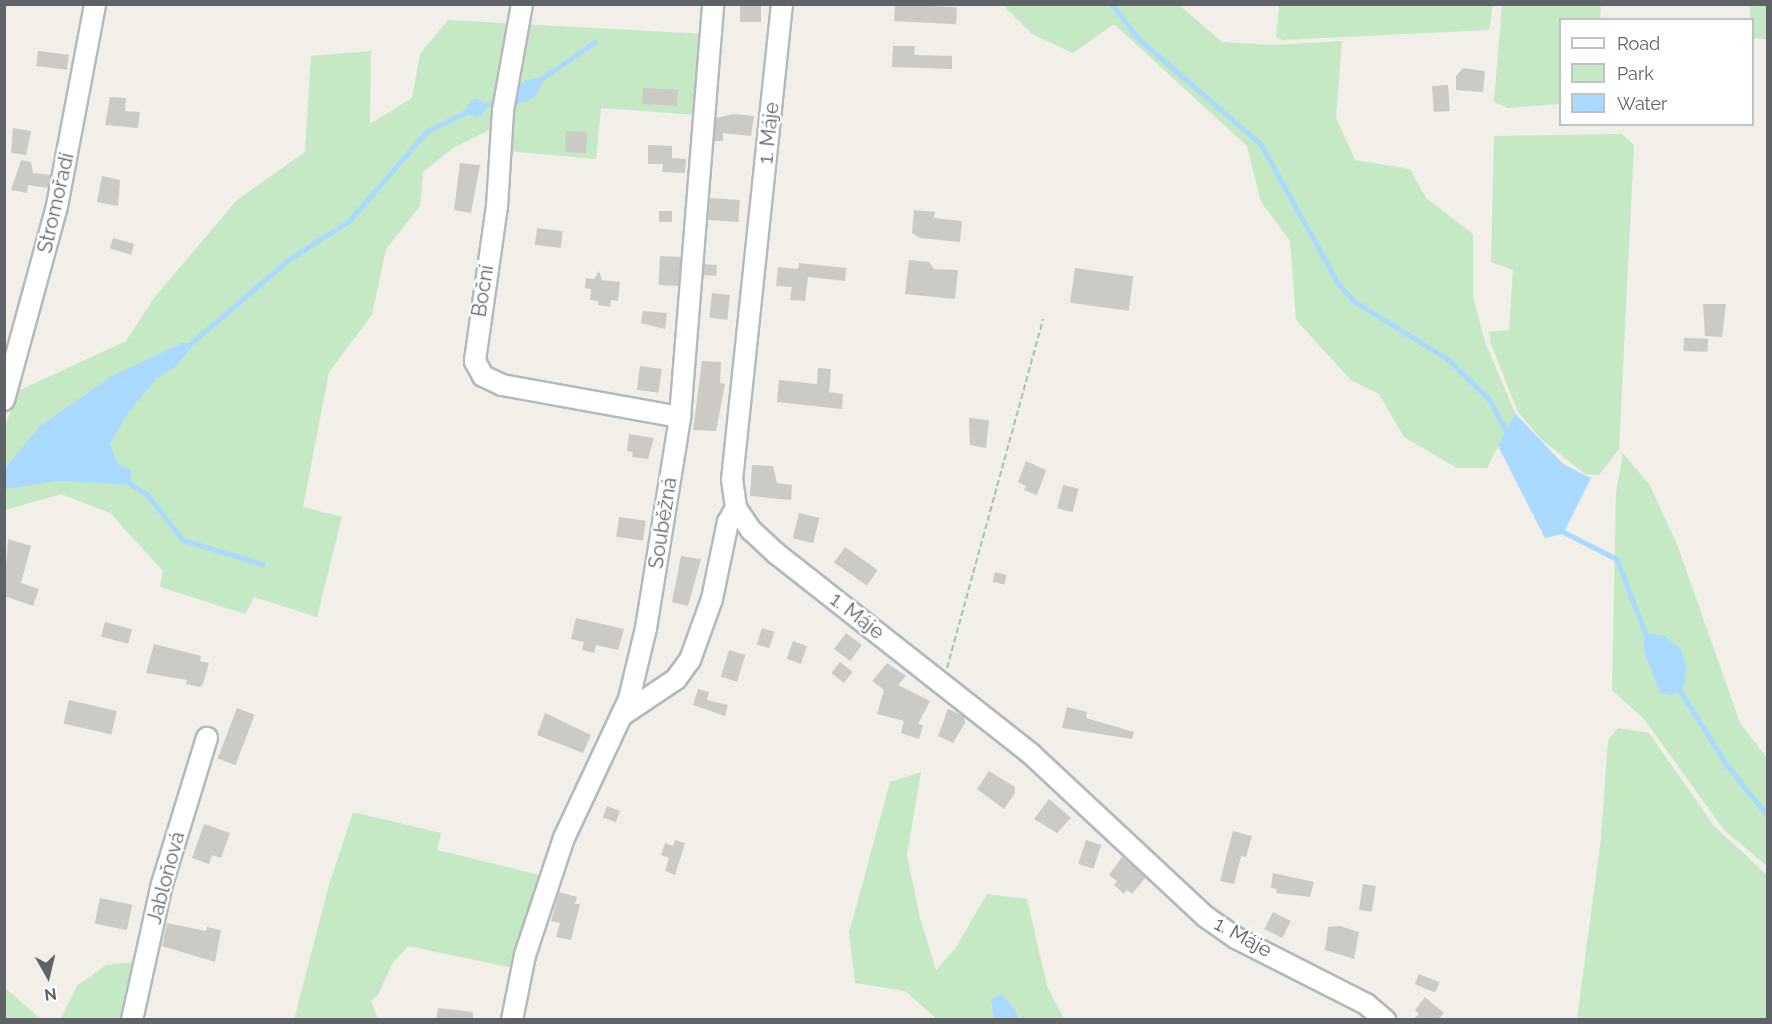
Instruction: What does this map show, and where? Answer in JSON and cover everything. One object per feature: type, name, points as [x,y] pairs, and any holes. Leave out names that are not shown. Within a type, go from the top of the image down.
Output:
[{"type":"street","name":"Stromořadí","points":[[4,400],[57,206],[95,4]]},
{"type":"street","name":"Boční","points":[[522,4],[503,111],[497,206],[475,361],[483,376],[502,385],[680,417]]},
{"type":"street","name":"Souběžná","points":[[512,1020],[525,955],[564,838],[621,716],[646,628],[680,417],[713,4]]},
{"type":"street","name":"1. Máje","points":[[782,4],[732,479],[736,508],[751,530],[777,554],[1031,753],[1206,916],[1236,938],[1366,1004],[1385,1020]]},
{"type":"street","points":[[621,716],[676,679],[690,660],[712,599],[728,522],[736,508]]},
{"type":"street","name":"Jabloňová","points":[[132,1020],[162,884],[207,738]]},
{"type":"path","points":[[943,683],[1043,319]]},
{"type":"green space","points":[[1279,4],[1493,5],[1489,30],[1282,40],[1276,37]]},
{"type":"green space","points":[[1003,5],[1179,5],[1222,42],[1273,45],[1342,41],[1336,118],[1355,160],[1410,169],[1426,198],[1473,234],[1473,296],[1485,342],[1515,413],[1487,468],[1457,468],[1404,437],[1379,394],[1351,380],[1296,320],[1290,241],[1261,202],[1247,146],[1114,24],[1073,53],[1032,34]]},
{"type":"green space","points":[[1502,5],[1601,5],[1600,18],[1559,18],[1559,104],[1508,108],[1494,102]]},
{"type":"green space","points":[[1749,5],[1767,5],[1767,39],[1754,38],[1754,18],[1751,18]]},
{"type":"green space","points":[[448,20],[705,34],[698,115],[601,108],[596,159],[508,151],[511,119],[453,148],[423,172],[420,206],[386,249],[372,315],[329,372],[303,507],[342,517],[317,617],[254,597],[245,614],[160,587],[163,571],[110,513],[61,494],[5,510],[5,427],[18,391],[126,341],[154,298],[237,200],[305,152],[311,56],[371,51],[370,124],[412,98],[420,54]]},
{"type":"green space","points":[[1622,134],[1634,145],[1619,449],[1599,475],[1585,474],[1541,439],[1518,412],[1491,344],[1489,332],[1509,330],[1513,270],[1491,262],[1494,136]]},
{"type":"green space","points":[[1623,453],[1649,484],[1677,544],[1740,723],[1767,758],[1767,866],[1724,830],[1644,719],[1612,690],[1616,492]]},
{"type":"green space","points":[[1618,728],[1649,733],[1714,826],[1767,875],[1767,1019],[1577,1019],[1601,838],[1608,740]]},
{"type":"green space","points":[[921,772],[907,855],[920,918],[936,970],[955,949],[987,894],[1027,899],[1047,986],[1064,1019],[937,1019],[905,991],[855,983],[849,933],[890,782]]},
{"type":"green space","points":[[353,812],[441,833],[437,850],[544,876],[518,969],[408,946],[392,964],[378,995],[371,1001],[378,1019],[294,1020],[329,885]]},
{"type":"green space","points":[[133,962],[124,1019],[60,1020],[77,986],[106,965]]},
{"type":"green space","points":[[5,988],[41,1019],[5,1019]]},
{"type":"water","points":[[540,78],[544,80],[536,96],[526,102],[513,104],[515,89],[526,80]]},
{"type":"water","points":[[472,99],[480,99],[485,104],[483,115],[472,117],[467,112],[467,104]]},
{"type":"water","points":[[182,343],[192,343],[191,348],[175,367],[157,378],[127,414],[110,444],[118,464],[131,470],[131,485],[60,481],[5,489],[6,467],[40,426],[112,376]]},
{"type":"water","points":[[1515,413],[1563,464],[1591,478],[1563,534],[1545,538],[1498,446]]},
{"type":"water","points":[[1644,633],[1664,636],[1680,648],[1687,666],[1683,689],[1671,695],[1660,693],[1644,651]]},
{"type":"water","points":[[1001,994],[1014,1008],[1019,1019],[994,1019],[991,1000]]},
{"type":"building","points":[[740,4],[761,4],[761,22],[740,22]]},
{"type":"building","points":[[895,4],[957,7],[956,24],[894,21]]},
{"type":"building","points":[[893,46],[915,46],[914,55],[952,56],[952,69],[892,67]]},
{"type":"building","points":[[38,51],[69,55],[67,70],[36,66]]},
{"type":"building","points":[[1463,68],[1485,71],[1483,92],[1456,90],[1456,76]]},
{"type":"building","points":[[1448,85],[1450,111],[1434,112],[1432,86]]},
{"type":"building","points":[[643,88],[678,90],[677,106],[642,104]]},
{"type":"building","points":[[110,97],[126,98],[125,111],[140,112],[138,128],[105,125]]},
{"type":"building","points":[[734,114],[754,116],[751,136],[723,133],[723,141],[714,141],[716,118]]},
{"type":"building","points":[[13,128],[31,131],[26,155],[11,153]]},
{"type":"building","points":[[566,131],[587,132],[586,153],[565,152]]},
{"type":"building","points":[[648,145],[672,146],[672,158],[686,159],[685,173],[662,172],[663,164],[648,164]]},
{"type":"building","points":[[21,160],[31,162],[33,173],[51,175],[48,188],[28,185],[27,193],[11,190]]},
{"type":"building","points":[[460,163],[480,165],[471,213],[454,210]]},
{"type":"building","points":[[102,176],[120,180],[118,206],[97,202]]},
{"type":"building","points":[[710,198],[740,200],[738,222],[708,220]]},
{"type":"building","points":[[914,210],[935,212],[934,218],[962,221],[960,242],[920,238],[912,233]]},
{"type":"building","points":[[659,211],[672,211],[672,222],[659,222]]},
{"type":"building","points":[[537,228],[563,231],[561,248],[535,245]]},
{"type":"building","points":[[113,238],[134,244],[131,255],[110,249]]},
{"type":"building","points":[[660,256],[681,257],[679,286],[658,285]]},
{"type":"building","points":[[909,260],[929,262],[934,269],[958,270],[955,299],[905,294]]},
{"type":"building","points":[[799,263],[846,268],[845,281],[808,277],[805,301],[790,300],[792,287],[776,286],[778,267],[798,269]]},
{"type":"building","points":[[704,264],[717,265],[716,276],[703,275]]},
{"type":"building","points":[[1075,268],[1133,276],[1129,311],[1070,303]]},
{"type":"building","points":[[599,271],[602,280],[620,282],[618,301],[611,300],[610,307],[598,305],[598,301],[590,300],[591,289],[585,288],[586,278],[594,279]]},
{"type":"building","points":[[712,293],[730,295],[727,320],[709,318]]},
{"type":"building","points":[[1703,304],[1726,304],[1722,337],[1705,336]]},
{"type":"building","points":[[643,311],[667,313],[665,329],[641,323]]},
{"type":"building","points":[[1684,338],[1708,339],[1708,352],[1684,351]]},
{"type":"building","points":[[702,361],[721,362],[720,383],[725,384],[716,431],[693,430]]},
{"type":"building","points":[[640,366],[662,369],[658,393],[637,390]]},
{"type":"building","points":[[818,368],[831,369],[829,392],[843,394],[842,409],[777,402],[779,380],[817,384]]},
{"type":"building","points":[[969,418],[989,420],[986,448],[970,445]]},
{"type":"building","points":[[629,434],[654,438],[648,459],[632,457],[633,452],[627,451]]},
{"type":"building","points":[[1026,461],[1046,470],[1037,495],[1024,490],[1026,486],[1018,482]]},
{"type":"building","points":[[752,465],[773,466],[777,483],[792,485],[791,500],[750,496]]},
{"type":"building","points":[[1063,485],[1079,489],[1073,512],[1057,508]]},
{"type":"building","points":[[799,513],[819,518],[813,543],[793,538]]},
{"type":"building","points":[[619,517],[646,521],[643,541],[616,537]]},
{"type":"building","points":[[8,539],[31,546],[21,583],[39,589],[33,606],[4,596]]},
{"type":"building","points":[[845,547],[878,570],[867,586],[834,563]]},
{"type":"building","points":[[681,556],[701,559],[688,606],[672,602]]},
{"type":"building","points":[[995,572],[1007,575],[1004,585],[993,582]]},
{"type":"building","points":[[576,618],[624,629],[618,650],[596,645],[594,653],[582,650],[584,642],[571,639]]},
{"type":"building","points":[[105,622],[132,629],[128,644],[101,636]]},
{"type":"building","points":[[762,628],[774,632],[769,648],[757,644]]},
{"type":"building","points":[[846,633],[862,645],[850,661],[834,649]]},
{"type":"building","points":[[793,641],[807,646],[801,664],[787,659]]},
{"type":"building","points":[[154,644],[201,656],[200,661],[209,663],[203,684],[200,687],[186,684],[187,680],[146,673]]},
{"type":"building","points":[[729,650],[745,655],[737,682],[721,677]]},
{"type":"building","points":[[840,662],[853,672],[844,683],[831,673]]},
{"type":"building","points":[[887,663],[906,676],[898,685],[930,701],[918,724],[923,725],[919,739],[901,733],[904,721],[877,714],[884,690],[872,681]]},
{"type":"building","points":[[698,689],[709,692],[707,700],[728,705],[725,716],[693,705]]},
{"type":"building","points":[[69,700],[117,711],[111,734],[64,723]]},
{"type":"building","points":[[1067,707],[1087,712],[1086,718],[1134,732],[1132,739],[1062,728]]},
{"type":"building","points":[[237,708],[255,715],[235,765],[218,758]]},
{"type":"building","points":[[948,709],[964,716],[965,723],[953,743],[938,736]]},
{"type":"building","points":[[545,713],[591,735],[583,753],[537,735]]},
{"type":"building","points":[[989,771],[1015,787],[1015,793],[1004,809],[977,789]]},
{"type":"building","points":[[1049,799],[1071,818],[1057,833],[1034,819]]},
{"type":"building","points":[[607,806],[620,811],[616,822],[603,817]]},
{"type":"building","points":[[204,824],[230,833],[221,858],[212,855],[209,864],[192,858]]},
{"type":"building","points":[[1233,831],[1252,836],[1246,857],[1241,856],[1234,884],[1220,881]]},
{"type":"building","points":[[675,840],[685,843],[675,875],[665,871],[669,858],[661,855],[665,843],[673,846]]},
{"type":"building","points":[[1086,840],[1101,845],[1093,869],[1078,864]]},
{"type":"building","points":[[1122,857],[1146,877],[1132,894],[1127,890],[1124,894],[1114,885],[1117,881],[1109,875]]},
{"type":"building","points":[[1273,873],[1314,882],[1310,897],[1276,893],[1277,889],[1271,888]]},
{"type":"building","points":[[1363,884],[1376,886],[1372,912],[1359,910]]},
{"type":"building","points":[[559,892],[577,897],[575,904],[580,904],[571,940],[556,937],[560,923],[551,921]]},
{"type":"building","points":[[100,898],[132,905],[127,930],[95,923]]},
{"type":"building","points":[[1273,912],[1291,921],[1282,938],[1264,929]]},
{"type":"building","points":[[167,923],[206,931],[207,927],[221,930],[215,962],[162,946]]},
{"type":"building","points":[[1340,926],[1359,932],[1354,959],[1325,950],[1328,927]]},
{"type":"building","points":[[1419,974],[1439,982],[1435,992],[1415,984]]},
{"type":"building","points":[[1425,997],[1444,1013],[1438,1020],[1412,1020],[1419,1014],[1415,1010]]},
{"type":"building","points":[[438,1008],[473,1012],[473,1020],[436,1020]]},
{"type":"waterway","points":[[1112,4],[1138,38],[1261,144],[1338,283],[1354,301],[1449,360],[1489,399],[1508,433]]},
{"type":"waterway","points":[[538,81],[595,42]]},
{"type":"waterway","points":[[481,107],[498,101]]},
{"type":"waterway","points":[[189,345],[288,260],[349,221],[426,132],[470,110]]},
{"type":"waterway","points":[[126,481],[148,495],[183,540],[262,564]]},
{"type":"waterway","points":[[1560,530],[1617,559],[1647,637]]},
{"type":"waterway","points":[[1678,687],[1727,765],[1768,816]]}]
